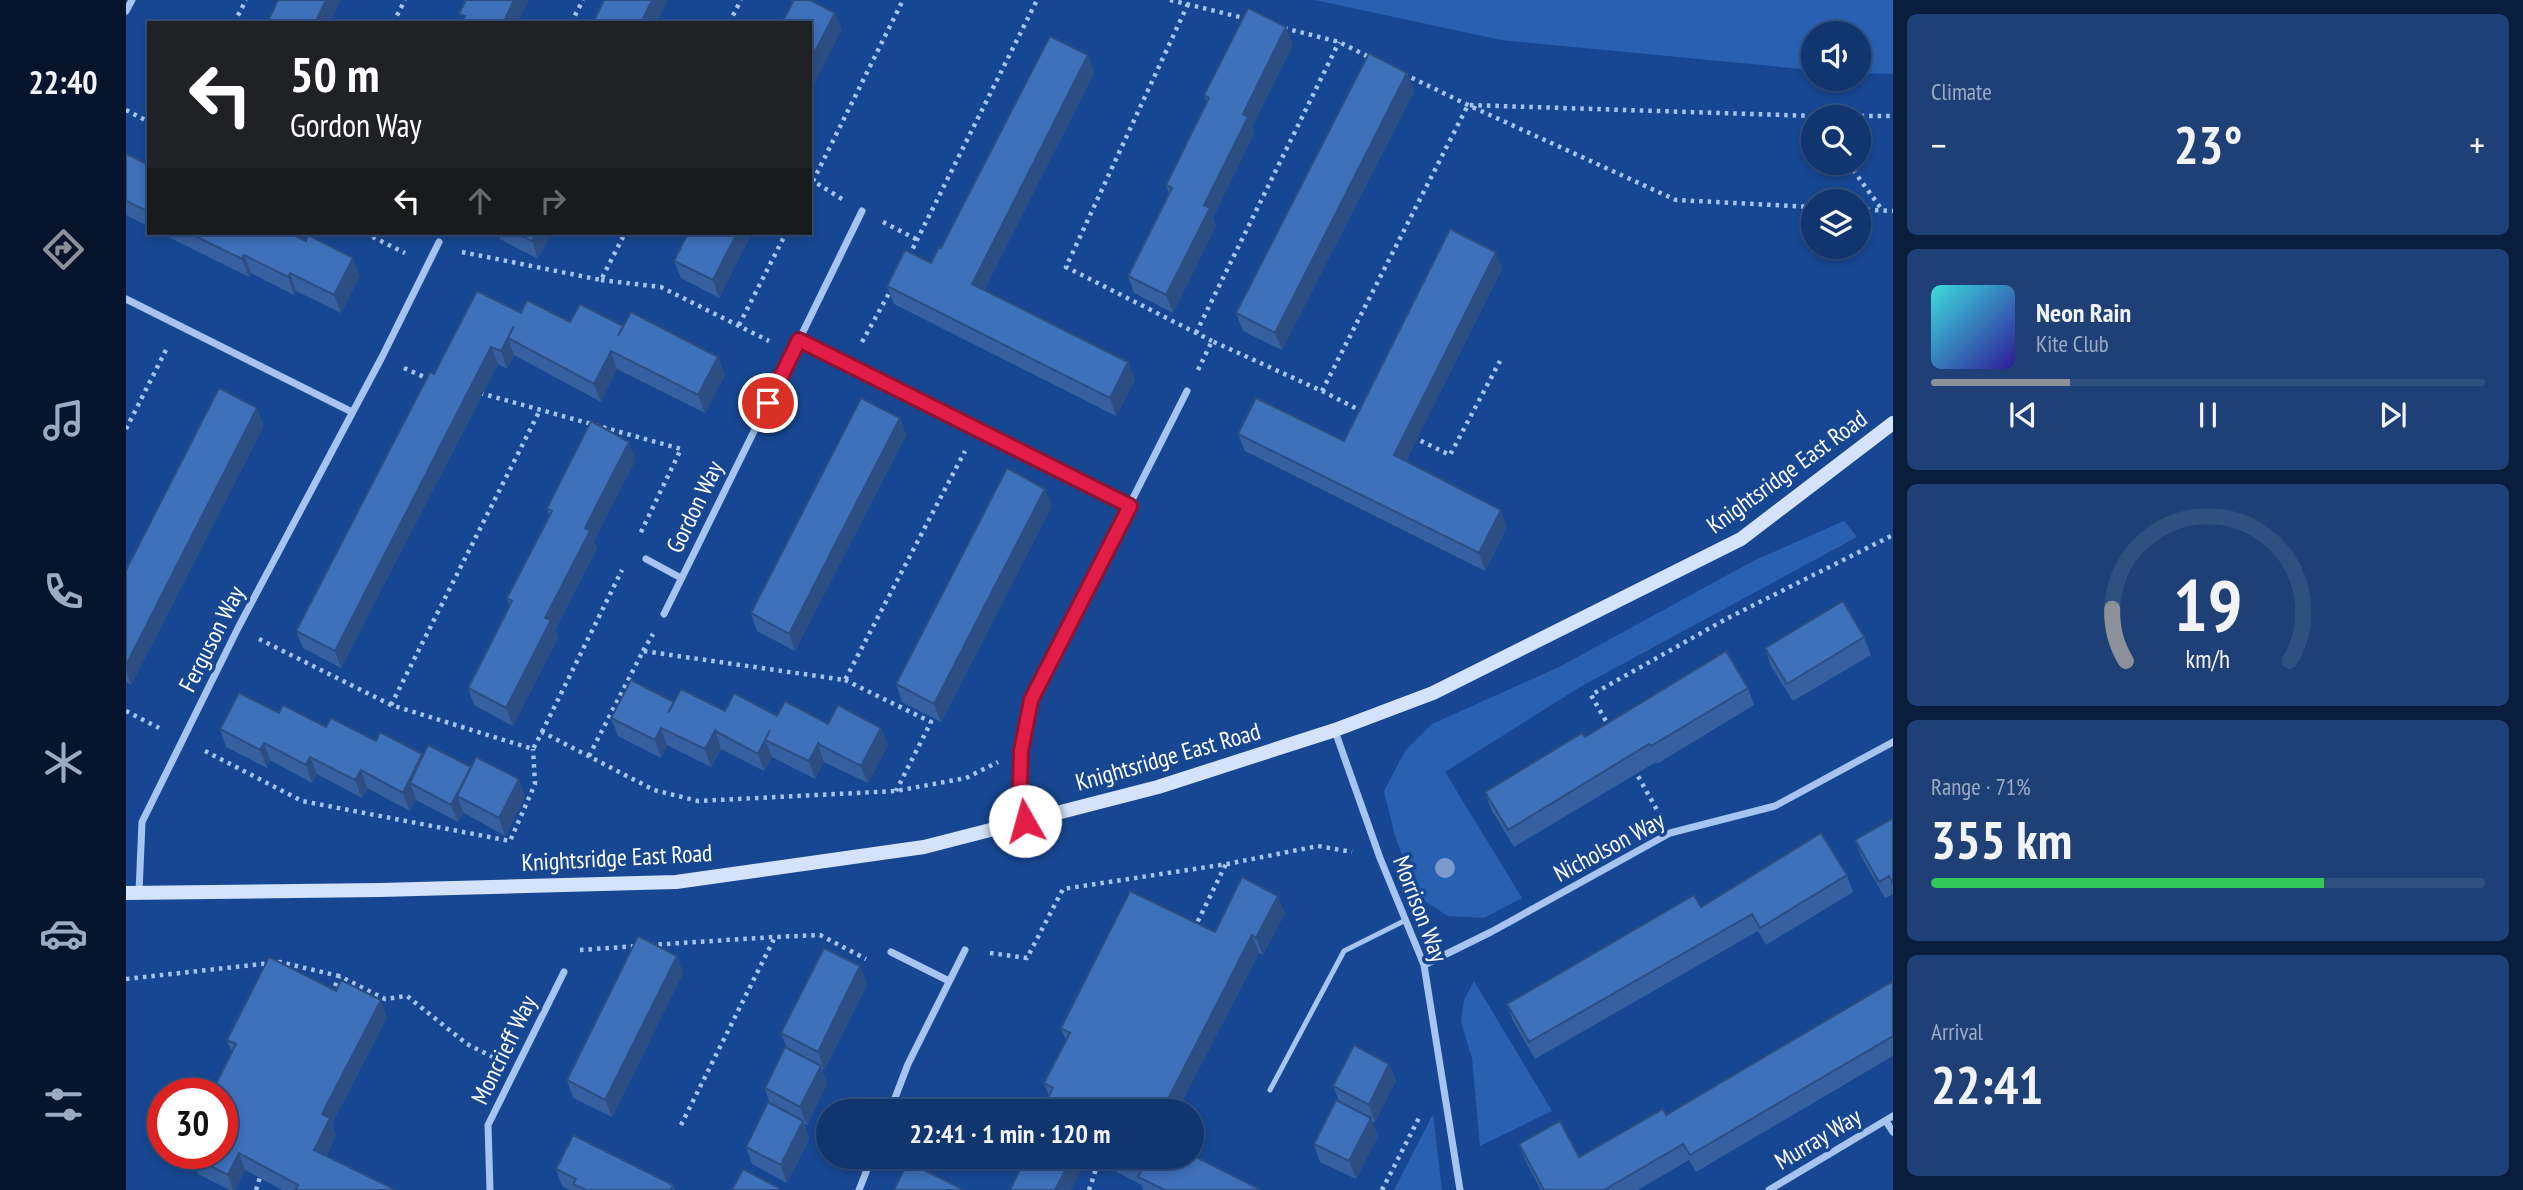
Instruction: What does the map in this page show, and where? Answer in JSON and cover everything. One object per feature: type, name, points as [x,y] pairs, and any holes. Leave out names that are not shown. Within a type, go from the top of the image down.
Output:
[{"type":"street","points":[[126,11],[132,0]]},
{"type":"street","name":"Gordon Way","points":[[664,614],[862,211]]},
{"type":"street","name":"Ferguson Way","points":[[133,892],[142,822],[238,628],[382,357],[439,243]]},
{"type":"street","points":[[126,299],[352,412]]},
{"type":"street","points":[[799,340],[1130,506]]},
{"type":"street","points":[[1025,821],[1020,786],[1021,751],[1031,700],[1187,391]]},
{"type":"street","name":"Knightsridge East Road","points":[[133,892],[380,890],[676,882],[924,847],[1158,786],[1335,730],[1433,693],[1741,538],[1893,424]]},
{"type":"street","name":"Gordon Way","points":[[646,559],[681,578]]},
{"type":"street","name":"Morrison Way","points":[[1335,730],[1380,858],[1424,965],[1460,1190]]},
{"type":"street","name":"Nicholson Way","points":[[1424,965],[1491,932],[1670,833],[1775,806],[1893,743]]},
{"type":"street","points":[[895,1099],[908,1065],[965,950]]},
{"type":"street","points":[[891,952],[949,981]]},
{"type":"street","name":"Moncrieff Way","points":[[491,1190],[488,1125],[564,972]]},
{"type":"street","name":"Murray Way","points":[[1769,1190],[1889,1118],[1893,1132]]},
{"type":"street","points":[[859,1190],[867,1169]]},
{"type":"lane","points":[[1270,1090],[1344,951],[1406,920]]},
{"type":"path","points":[[235,21],[246,0]]},
{"type":"path","points":[[394,21],[405,0]]},
{"type":"path","points":[[572,21],[583,0]]},
{"type":"path","points":[[730,21],[741,0]]},
{"type":"path","points":[[812,181],[904,0]]},
{"type":"path","points":[[906,263],[1037,0]]},
{"type":"path","points":[[1170,0],[1251,20]]},
{"type":"path","points":[[1188,4],[1066,267],[1212,341],[1368,415]]},
{"type":"path","points":[[1276,26],[1339,42],[1374,59]]},
{"type":"path","points":[[1196,333],[1339,42]]},
{"type":"path","points":[[1398,71],[1676,200],[1801,206]]},
{"type":"path","points":[[1468,105],[1801,116]]},
{"type":"path","points":[[1322,391],[1468,105]]},
{"type":"path","points":[[126,110],[147,121]]},
{"type":"path","points":[[1871,116],[1893,116]]},
{"type":"path","points":[[1858,175],[1883,211]]},
{"type":"path","points":[[812,184],[918,240]]},
{"type":"path","points":[[1871,210],[1893,211]]},
{"type":"path","points":[[369,235],[428,265]]},
{"type":"path","points":[[601,280],[624,235]]},
{"type":"path","points":[[739,326],[785,235]]},
{"type":"path","points":[[458,251],[601,280],[661,287],[793,353]]},
{"type":"path","points":[[850,365],[893,285]]},
{"type":"path","points":[[126,429],[178,325]]},
{"type":"path","points":[[1187,391],[1212,341]]},
{"type":"path","points":[[382,357],[435,381]]},
{"type":"path","points":[[1403,432],[1450,455],[1500,361]]},
{"type":"path","points":[[475,392],[681,449],[637,539]]},
{"type":"path","points":[[391,705],[540,410]]},
{"type":"path","points":[[845,680],[977,429]]},
{"type":"path","points":[[1611,730],[1591,695],[1726,619],[1893,535]]},
{"type":"path","points":[[126,710],[302,801],[510,841],[535,784],[533,749],[625,562]]},
{"type":"path","points":[[238,628],[391,705],[533,749]]},
{"type":"path","points":[[589,756],[643,651],[845,680],[931,722],[896,791]]},
{"type":"path","points":[[542,732],[654,790],[698,801],[896,791],[966,778],[1021,751]]},
{"type":"path","points":[[1630,764],[1670,833]]},
{"type":"path","points":[[965,950],[1027,958],[1063,889],[1227,864],[1318,846],[1380,858]]},
{"type":"path","points":[[1190,937],[1227,864]]},
{"type":"path","points":[[564,972],[576,950],[775,937],[820,936],[878,965],[891,952]]},
{"type":"path","points":[[681,1125],[775,937]]},
{"type":"path","points":[[126,979],[280,962],[339,976],[385,999],[407,996],[467,1044],[517,1068]]},
{"type":"path","points":[[329,1000],[339,976]]},
{"type":"path","points":[[1382,1190],[1428,1100],[1445,1094]]},
{"type":"path","points":[[256,1190],[264,1166]]},
{"type":"path","points":[[1089,1190],[1096,1169]]},
{"type":"shaded area","points":[[1315,0],[1893,0],[1893,74],[1871,73],[1871,21],[1801,21],[1801,69],[1501,40]]},
{"type":"shaded area","points":[[1844,521],[1857,537],[1580,687],[1445,772],[1522,898],[1484,918],[1448,916],[1417,896],[1395,836],[1384,791],[1405,751],[1432,724],[1561,666],[1753,561]]},
{"type":"shaded area","points":[[1474,981],[1552,1111],[1480,1146],[1472,1058],[1461,1022],[1464,1000]]},
{"type":"shaded area","points":[[1433,1114],[1442,1190],[1394,1190]]},
{"type":"building","points":[[278,0],[326,0],[316,21],[268,21]]},
{"type":"building","points":[[466,0],[514,0],[504,21],[462,21],[465,16],[459,14]]},
{"type":"building","points":[[604,0],[652,0],[642,21],[594,21]]},
{"type":"building","points":[[794,0],[810,0],[835,13],[812,57],[812,21],[783,21]]},
{"type":"building","points":[[1248,8],[1286,27],[1243,114],[1248,117],[1204,205],[1210,208],[1166,295],[1128,276],[1172,188],[1166,185],[1209,98],[1204,95]]},
{"type":"building","points":[[1050,36],[1088,55],[972,284],[1128,362],[1110,398],[887,286],[905,250],[931,263],[939,247],[941,248]]},
{"type":"building","points":[[1369,53],[1407,73],[1275,333],[1236,313]]},
{"type":"building","points":[[126,154],[147,164],[147,211],[126,201]]},
{"type":"building","points":[[1450,229],[1496,252],[1394,455],[1501,510],[1479,553],[1238,434],[1256,398],[1344,441]]},
{"type":"building","points":[[193,235],[293,235],[306,241],[308,235],[353,258],[334,295],[290,273],[288,277],[244,255],[242,259]]},
{"type":"building","points":[[520,235],[535,235],[532,241]]},
{"type":"building","points":[[687,235],[736,235],[713,280],[674,261]]},
{"type":"building","points":[[477,291],[521,313],[527,300],[570,322],[580,304],[623,326],[618,336],[631,312],[718,357],[698,395],[611,351],[594,384],[508,338],[514,326],[501,351],[491,347],[335,651],[296,631],[430,372],[434,374]]},
{"type":"building","points":[[219,388],[257,408],[126,665],[126,570]]},
{"type":"building","points":[[861,398],[900,418],[789,634],[751,613]]},
{"type":"building","points":[[591,421],[629,442],[585,528],[590,531],[545,618],[551,620],[506,708],[468,688],[512,601],[507,598],[552,511],[547,508]]},
{"type":"building","points":[[1007,468],[1045,489],[934,704],[896,684]]},
{"type":"building","points":[[1843,601],[1864,637],[1787,684],[1765,648]]},
{"type":"building","points":[[1726,651],[1748,688],[1651,746],[1649,744],[1508,830],[1485,792],[1582,733],[1585,737]]},
{"type":"building","points":[[631,680],[674,702],[681,689],[725,711],[734,693],[777,716],[785,701],[828,724],[838,705],[881,728],[861,766],[818,744],[819,742],[809,761],[765,740],[758,754],[715,731],[716,729],[705,749],[661,728],[655,740],[611,718]]},
{"type":"building","points":[[239,693],[279,713],[283,705],[326,727],[331,718],[376,741],[380,732],[422,754],[403,793],[361,770],[355,780],[310,757],[306,765],[264,743],[260,750],[220,729]]},
{"type":"building","points":[[428,745],[471,767],[451,805],[410,783]]},
{"type":"building","points":[[476,757],[519,779],[499,818],[457,796]]},
{"type":"building","points":[[1893,818],[1893,884],[1889,876],[1879,882],[1855,840]]},
{"type":"building","points":[[1821,833],[1847,875],[1760,928],[1752,914],[1529,1042],[1507,1004],[1694,895],[1701,907]]},
{"type":"building","points":[[1242,877],[1278,896],[1256,938],[1252,935],[1168,1099],[1047,1099],[1053,1088],[1044,1083],[1070,1033],[1061,1028],[1130,891],[1215,932]]},
{"type":"building","points":[[638,936],[677,956],[605,1100],[567,1080]]},
{"type":"building","points":[[824,948],[860,966],[818,1052],[781,1033]]},
{"type":"building","points":[[269,957],[336,991],[341,980],[381,1000],[322,1114],[330,1118],[314,1150],[396,1190],[298,1190],[298,1185],[239,1153],[238,1155],[238,1078],[219,1078],[236,1044],[227,1040]]},
{"type":"building","points":[[1893,981],[1893,1036],[1690,1155],[1683,1144],[1604,1190],[1544,1190],[1519,1144],[1560,1121],[1579,1157],[1663,1109],[1666,1115]]},
{"type":"building","points":[[1354,1045],[1389,1064],[1369,1105],[1333,1086]]},
{"type":"building","points":[[785,1047],[821,1066],[800,1107],[765,1088]]},
{"type":"building","points":[[1336,1100],[1371,1118],[1349,1161],[1314,1144]]},
{"type":"building","points":[[768,1102],[803,1121],[781,1165],[746,1147]]},
{"type":"building","points":[[573,1135],[673,1185],[671,1190],[586,1190],[573,1184],[576,1179],[556,1169]]},
{"type":"building","points":[[1204,1161],[1261,1190],[1165,1190],[1138,1177],[1141,1171],[1137,1169],[1204,1169]]},
{"type":"building","points":[[216,1169],[231,1169],[228,1175]]},
{"type":"building","points":[[743,1169],[779,1188],[778,1190],[732,1190]]},
{"type":"building","points":[[904,1169],[922,1169],[964,1190],[894,1190]]},
{"type":"building","points":[[1020,1169],[1066,1169],[1055,1190],[1010,1190]]},
{"type":"route","points":[[768,403],[799,340],[1130,506],[1031,700],[1021,751],[1020,786],[1025,821]]}]
